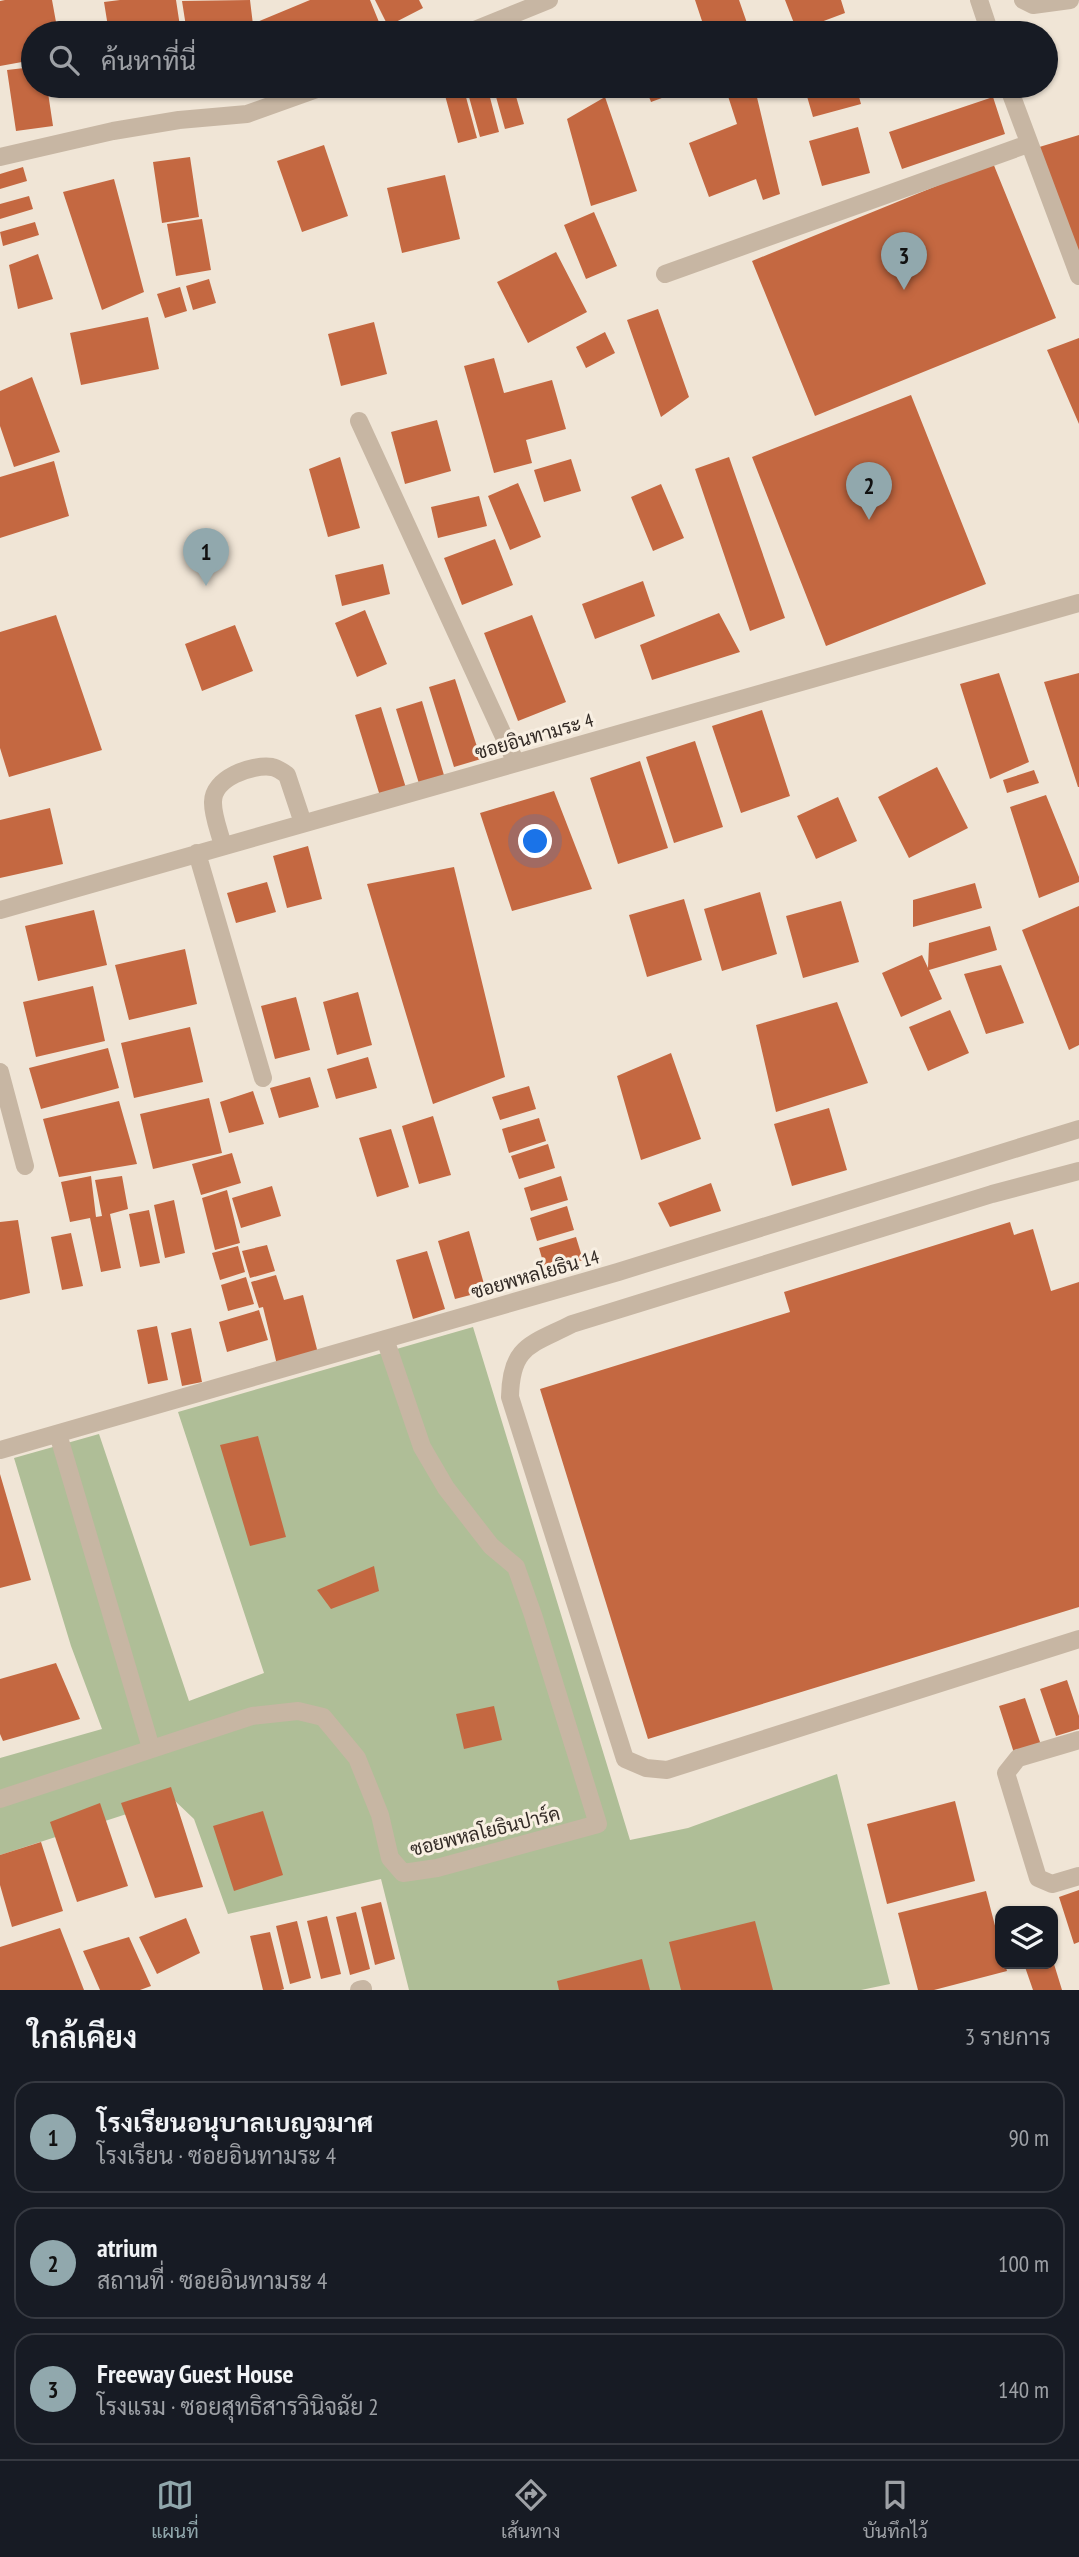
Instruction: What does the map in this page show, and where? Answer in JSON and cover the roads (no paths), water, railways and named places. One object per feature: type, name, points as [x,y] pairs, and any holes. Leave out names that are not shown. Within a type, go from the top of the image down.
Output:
[{"type":"street","points":[[497,21],[549,0]]},
{"type":"street","points":[[979,0],[986,21]]},
{"type":"street","points":[[1023,0],[1033,5],[1070,0]]},
{"type":"street","points":[[0,157],[166,122],[247,114],[292,98]]},
{"type":"street","points":[[1012,98],[1079,276]]},
{"type":"street","points":[[665,274],[1028,144]]},
{"type":"street","points":[[359,421],[516,763]]},
{"type":"street","name":"ซอยอินทามระ 4","points":[[0,910],[1079,603]]},
{"type":"street","points":[[223,846],[212,802],[216,790],[232,776],[257,768],[274,767],[287,775],[303,823]]},
{"type":"street","points":[[197,853],[263,1078]]},
{"type":"street","points":[[0,1072],[25,1166]]},
{"type":"street","name":"ซอยพหลโยธิน 14","points":[[0,1450],[618,1272],[1079,1129]]},
{"type":"street","points":[[1079,1171],[992,1194],[572,1324],[524,1349],[511,1371],[510,1397],[625,1759],[646,1768],[667,1770],[1079,1639]]},
{"type":"street","name":"ซอยพหลโยธินปาร์ค","points":[[0,1799],[252,1716],[298,1711],[323,1717],[357,1758],[380,1815],[390,1858],[403,1873],[437,1868],[598,1824],[516,1567],[483,1536],[446,1488],[422,1447],[385,1339]]},
{"type":"street","points":[[58,1434],[151,1748]]},
{"type":"street","points":[[1079,1740],[1018,1758],[1006,1773],[1038,1878],[1052,1884],[1079,1876]]},
{"type":"place","name":"Freeway Guest House","points":[[904,290]]},
{"type":"place","name":"atrium","points":[[869,520]]},
{"type":"place","name":"โรงเรียนอนุบาลเบญจมาศ","points":[[206,586]]}]
